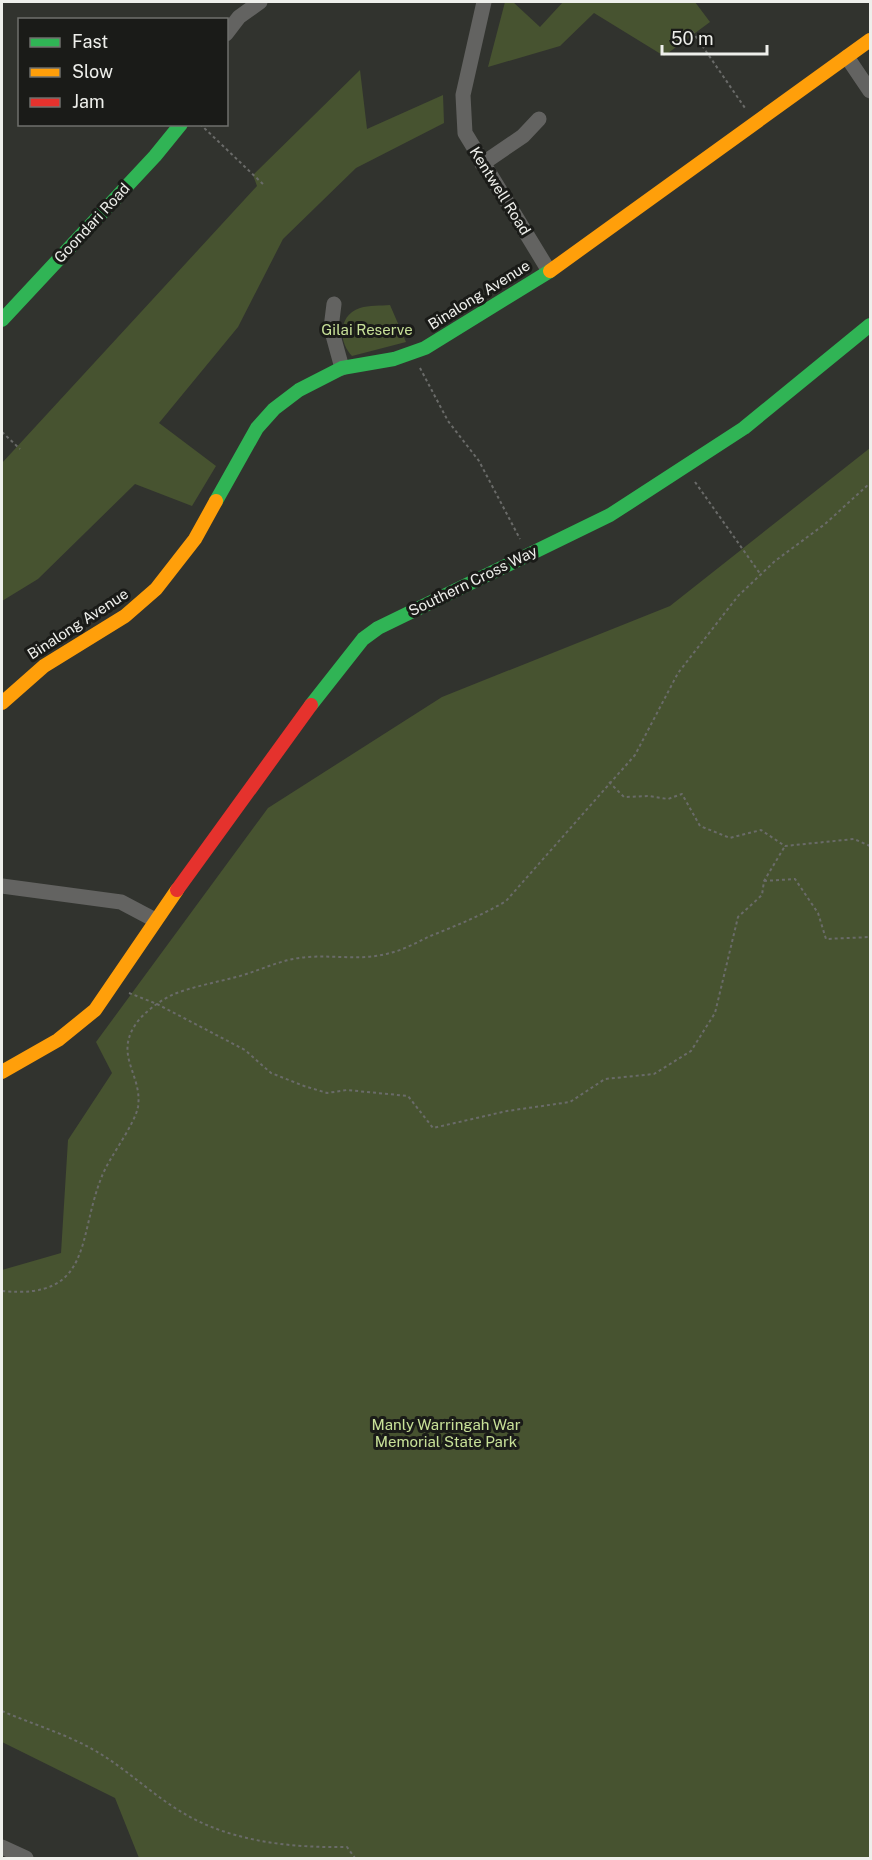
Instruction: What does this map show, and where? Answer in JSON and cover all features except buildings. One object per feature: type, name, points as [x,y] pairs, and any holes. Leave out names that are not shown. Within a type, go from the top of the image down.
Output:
[{"type":"street","points":[[228,31],[239,17],[260,2]]},
{"type":"street","name":"Kentwell Road","points":[[484,2],[463,95],[465,133],[549,271]]},
{"type":"street","name":"Binalong Avenue","points":[[2,703],[44,666],[125,616],[156,590],[195,539],[257,428],[274,409],[298,390],[342,368],[394,359],[425,348],[549,271],[870,40]]},
{"type":"street","points":[[847,57],[870,92]]},
{"type":"street","points":[[482,164],[523,136],[539,119]]},
{"type":"street","name":"Goondari Road","points":[[2,320],[155,156],[179,126]]},
{"type":"street","points":[[334,304],[331,328],[342,368]]},
{"type":"street","name":"Southern Cross Way","points":[[2,1072],[58,1040],[95,1010],[155,920],[336,670],[363,639],[378,628],[610,515],[744,428],[870,326]]},
{"type":"street","points":[[2,886],[121,902],[155,920]]},
{"type":"street","points":[[6,1852],[26,1858]]},
{"type":"path","points":[[692,31],[756,123]]},
{"type":"path","points":[[202,126],[265,186]]},
{"type":"path","points":[[412,353],[448,421],[479,461],[528,555]]},
{"type":"path","points":[[2,432],[20,449]]},
{"type":"path","points":[[684,467],[761,575]]},
{"type":"path","points":[[2,1291],[23,1293],[45,1290],[61,1281],[80,1259],[102,1176],[138,1108],[137,1088],[127,1059],[126,1047],[139,1020],[157,1004],[174,994],[244,975],[282,960],[311,957],[348,959],[391,953],[488,912],[506,901],[635,755],[678,673],[738,596],[870,483]]},
{"type":"path","points":[[609,782],[624,797],[649,796],[668,800],[682,794],[700,826],[730,838],[761,830],[785,846],[854,839],[870,846]]},
{"type":"path","points":[[110,987],[157,1004],[245,1050],[271,1073],[304,1086],[327,1093],[347,1090],[408,1096],[433,1128],[507,1111],[570,1102],[605,1078],[654,1074],[691,1051],[715,1013],[738,917],[762,895],[764,881],[785,846]]},
{"type":"path","points":[[764,881],[795,879],[818,913],[826,939],[870,937]]},
{"type":"path","points":[[2,1711],[93,1749],[136,1777],[172,1806],[203,1823],[254,1841],[347,1847],[355,1858]]},
{"type":"green space","points":[[505,2],[513,2],[540,27],[563,2],[695,2],[710,22],[664,56],[594,13],[560,46],[488,67]]},
{"type":"green space","points":[[360,70],[367,129],[443,95],[444,123],[356,168],[283,239],[238,327],[159,423],[216,466],[192,506],[135,484],[38,579],[2,601],[2,463],[257,186],[253,175]]},
{"type":"green space","name":"Gilai Reserve","points":[[390,305],[406,342],[352,356],[344,344],[342,329],[348,316],[360,308]]},
{"type":"green space","name":"Manly Warringah War Memorial State Park","points":[[870,448],[870,1858],[139,1858],[115,1798],[2,1742],[2,1270],[61,1253],[68,1140],[112,1073],[96,1042],[268,808],[442,697],[670,606]]},
{"type":"traffic: fast","points":[[2,320],[155,156],[179,126]]},
{"type":"traffic: fast","points":[[216,501],[257,428],[274,409],[299,390],[342,368],[394,359],[425,348],[550,271]]},
{"type":"traffic: fast","points":[[311,705],[363,639],[378,628],[610,515],[744,428],[870,325]]},
{"type":"traffic: slow","points":[[550,271],[870,40]]},
{"type":"traffic: slow","points":[[2,703],[44,666],[125,616],[156,589],[195,539],[216,501]]},
{"type":"traffic: slow","points":[[2,1072],[58,1040],[95,1010],[177,890]]},
{"type":"traffic: jam","points":[[177,890],[311,705]]}]
